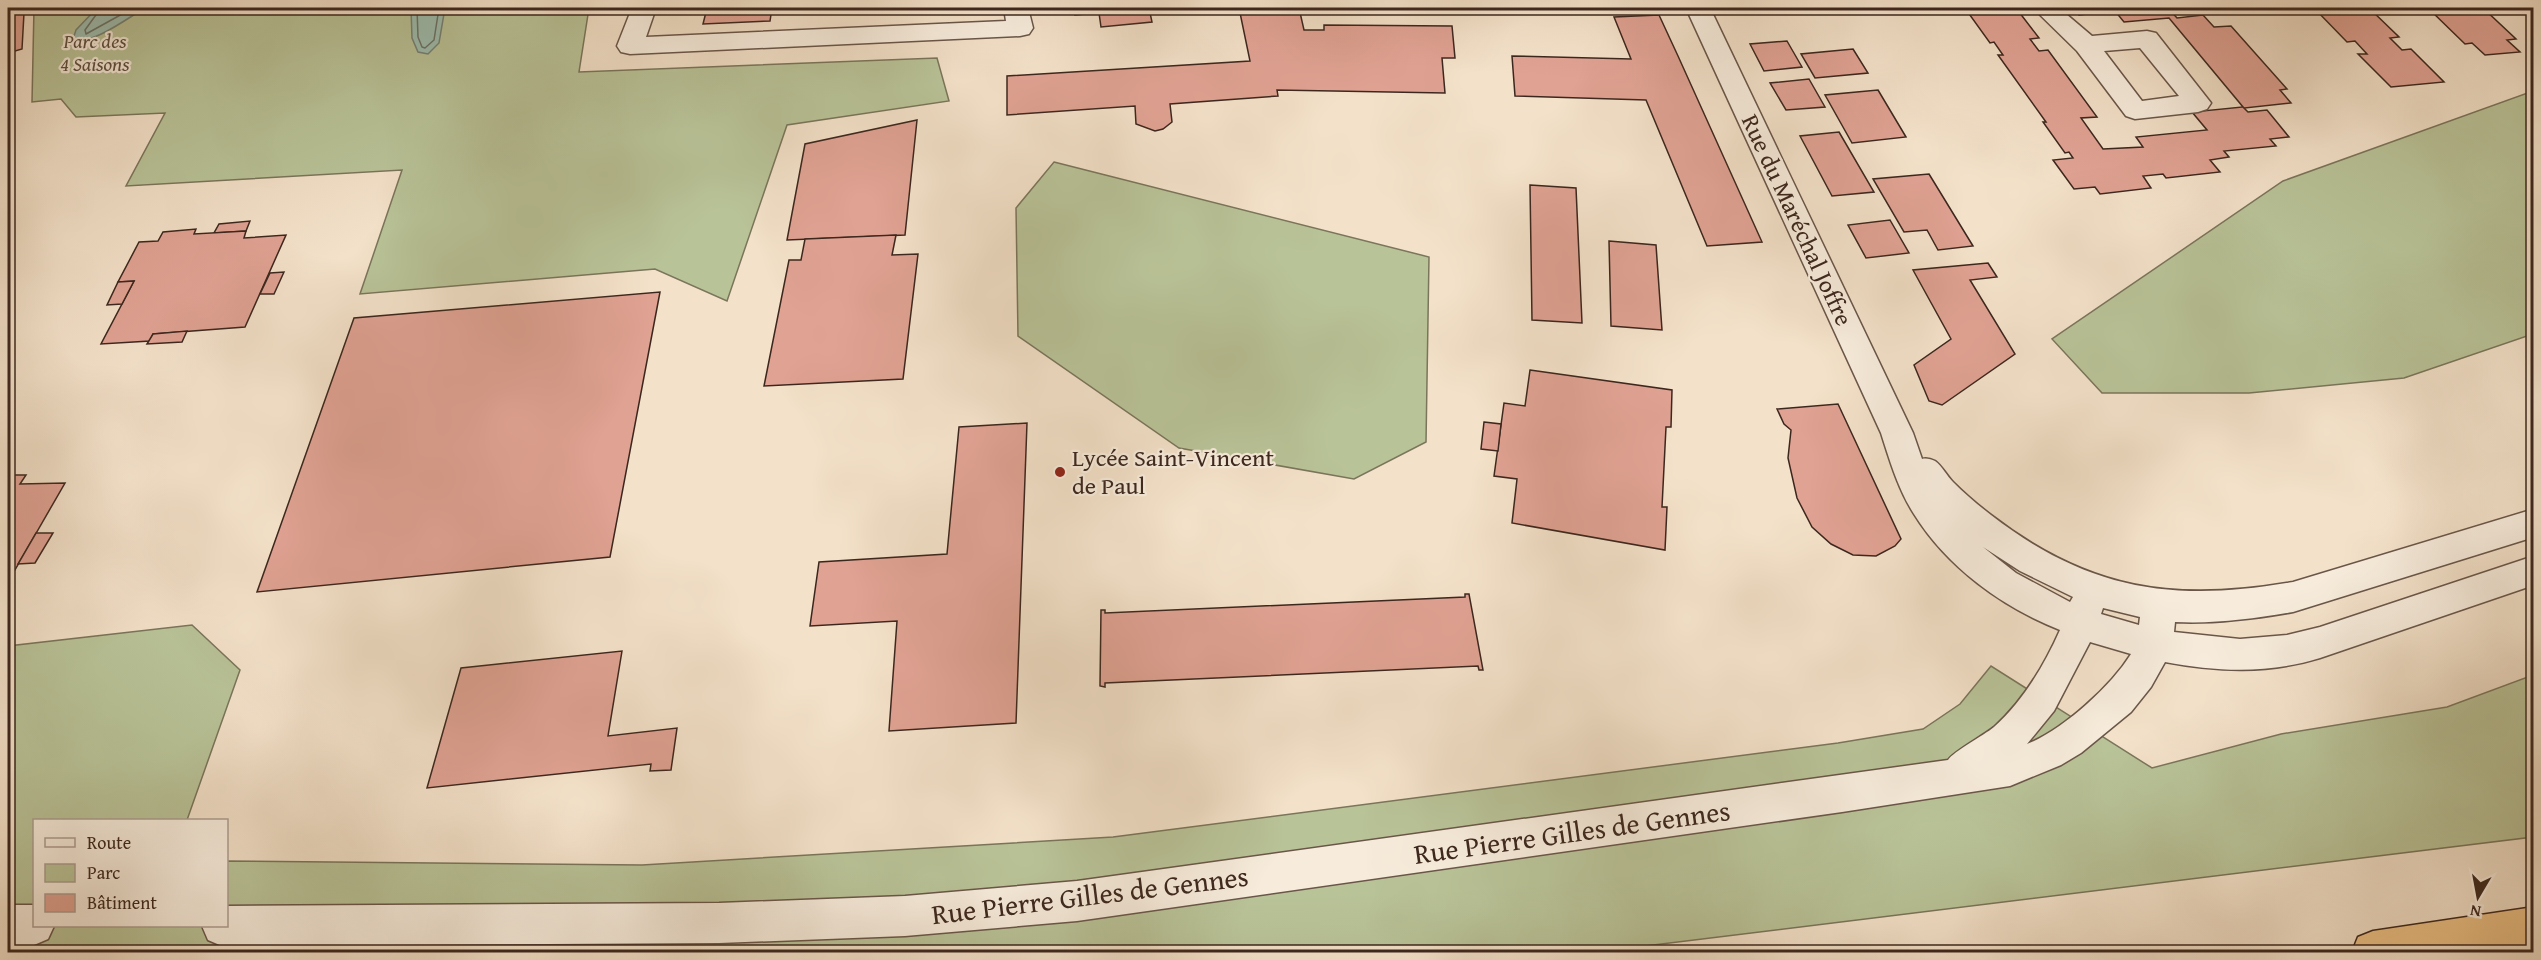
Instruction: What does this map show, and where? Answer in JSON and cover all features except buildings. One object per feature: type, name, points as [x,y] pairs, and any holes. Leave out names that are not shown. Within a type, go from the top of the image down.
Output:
[{"type":"highway","points":[[2373,952],[2534,927]]},
{"type":"street","points":[[644,8],[630,46],[1020,28],[1016,8]]},
{"type":"street","name":"Rue du Maréchal Joffre","points":[[1697,8],[1897,433],[1917,488],[1930,511],[1949,535],[1995,578],[2031,600],[2080,624]]},
{"type":"street","points":[[2044,8],[2086,45]]},
{"type":"street","name":"Rue du Maréchal Joffre","points":[[1897,433],[1936,487],[1979,525],[2033,563],[2092,590]]},
{"type":"street","points":[[2092,590],[2158,605],[2207,608],[2263,604],[2445,552],[2534,523]]},
{"type":"street","points":[[2080,624],[2152,644],[2221,655],[2245,656],[2287,651],[2534,570]]},
{"type":"street","name":"Rue Pierre Gilles de Gennes","points":[[1951,776],[2000,747],[2033,711],[2070,649],[2092,590]]},
{"type":"street","name":"Rue Pierre Gilles de Gennes","points":[[228,926],[719,923],[905,916],[1066,902],[1842,794],[2010,768],[2048,753],[2068,741],[2118,700],[2138,676],[2149,658],[2157,628],[2158,605]]},
{"type":"street","points":[[8,925],[33,925]]},
{"type":"green space","name":"Parc des 4 Saisons","points":[[34,8],[589,8],[579,72],[937,58],[949,101],[787,125],[727,301],[655,269],[360,294],[402,170],[126,186],[165,113],[76,117],[61,99],[32,102]]},
{"type":"green space","points":[[2533,91],[2533,334],[2404,378],[2249,393],[2102,393],[2052,339],[2283,181]]},
{"type":"green space","points":[[1054,162],[1429,257],[1426,442],[1354,479],[1179,448],[1018,336],[1016,208]]},
{"type":"green space","points":[[192,625],[240,670],[187,819],[33,819],[33,927],[228,927],[228,861],[642,865],[1113,837],[1838,743],[1923,729],[1960,704],[1991,666],[2152,768],[2281,734],[2447,707],[2533,675],[2533,837],[1596,952],[8,952],[8,646]]},
{"type":"water","points":[[97,8],[145,8],[99,35],[89,39],[73,39],[76,30]]},
{"type":"water","points":[[411,8],[445,8],[439,43],[428,54],[418,52],[412,38]]},
{"type":"place","name":"Lycée Saint-Vincent de Paul","points":[[1060,472]]}]
